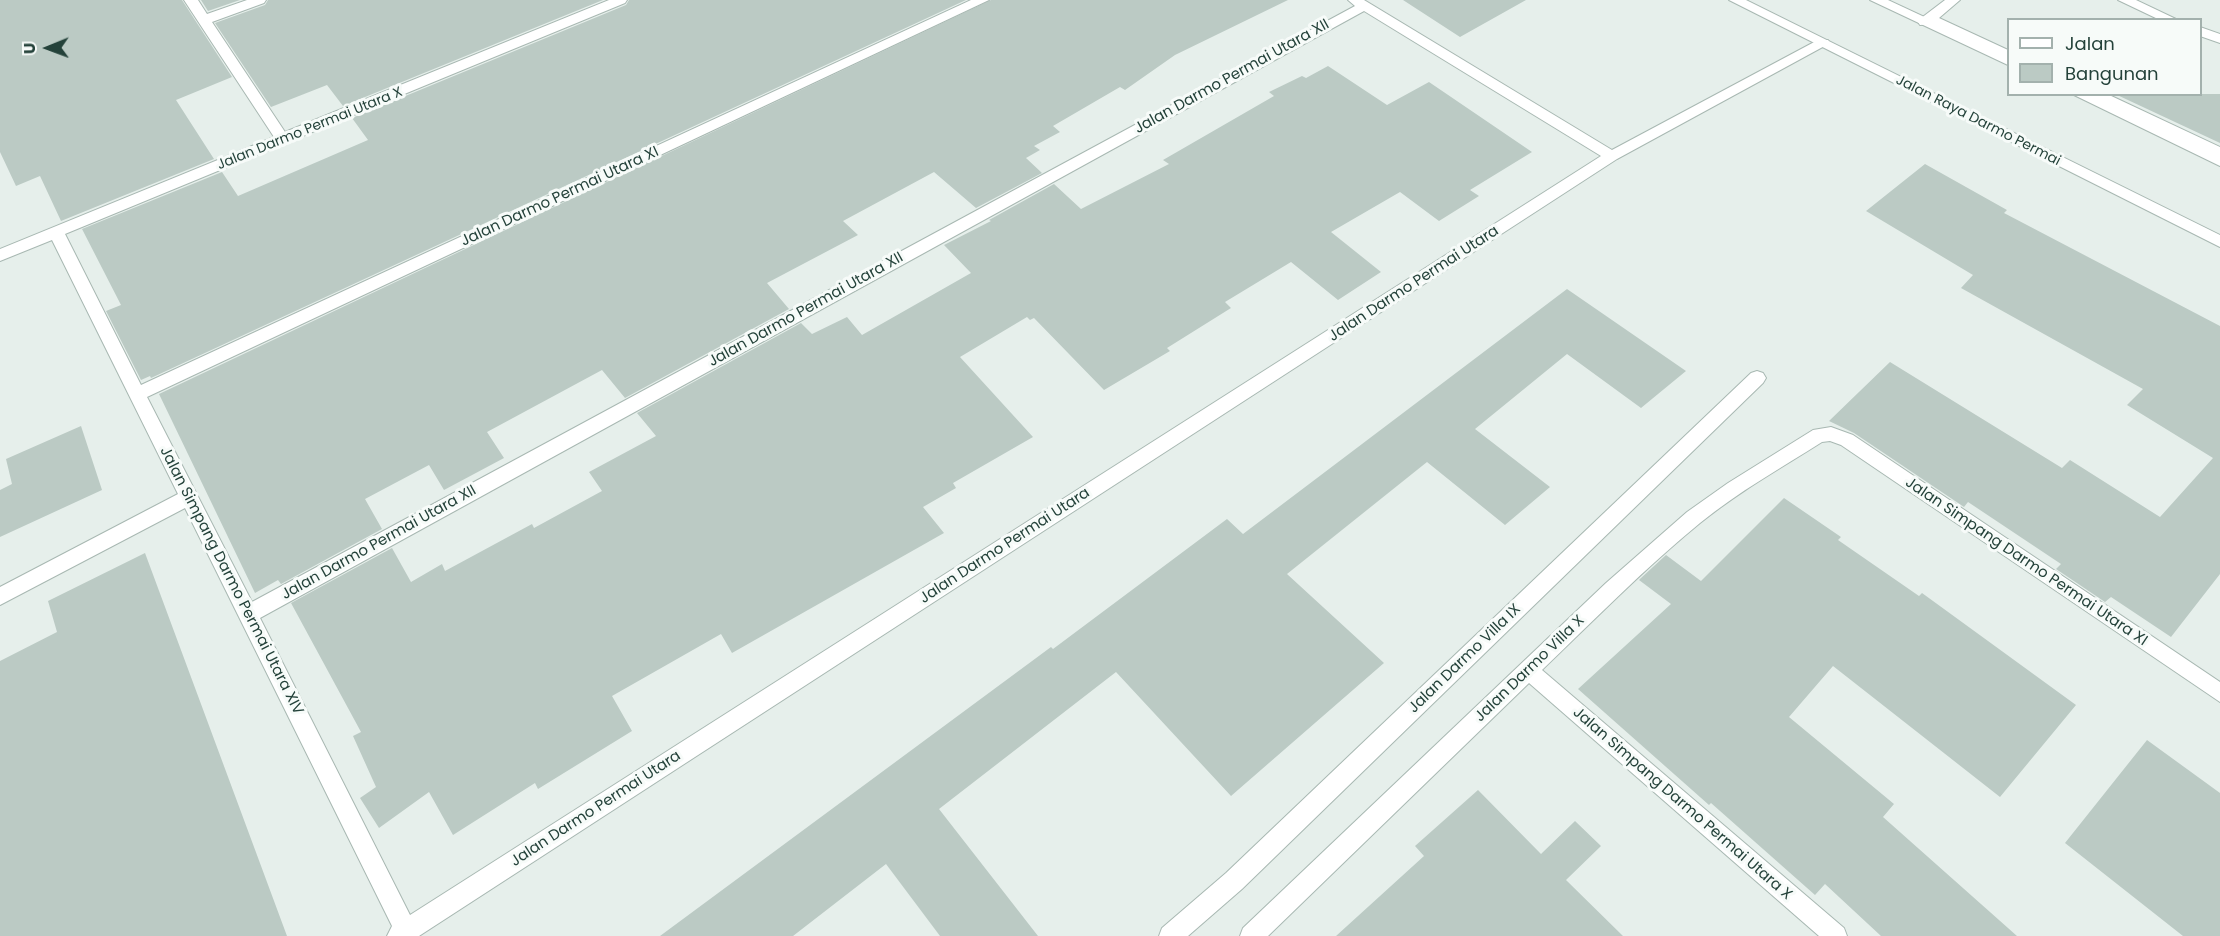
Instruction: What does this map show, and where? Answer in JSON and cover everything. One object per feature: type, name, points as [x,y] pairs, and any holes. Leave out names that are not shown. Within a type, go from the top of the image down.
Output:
[{"type":"street","points":[[191,0],[283,140]]},
{"type":"street","points":[[204,20],[259,0]]},
{"type":"street","name":"Jalan Darmo Permai Utara X","points":[[0,255],[620,0]]},
{"type":"street","name":"Jalan Darmo Permai Utara XI","points":[[137,394],[982,0]]},
{"type":"street","name":"Jalan Raya Darmo Permai","points":[[1736,0],[2220,242]]},
{"type":"street","points":[[1877,0],[1931,19],[2007,55]]},
{"type":"street","points":[[1931,19],[1953,0]]},
{"type":"street","points":[[2125,0],[2167,18]]},
{"type":"street","points":[[1359,3],[1612,156]]},
{"type":"street","name":"Jalan Darmo Permai Utara XII","points":[[248,614],[1359,3]]},
{"type":"street","points":[[1931,19],[2007,61]]},
{"type":"street","points":[[2202,32],[2220,39]]},
{"type":"street","name":"Jalan Darmo Permai Utara","points":[[402,933],[1612,156],[1823,43]]},
{"type":"street","points":[[2083,96],[2220,161]]},
{"type":"street","points":[[2098,96],[2220,153]]},
{"type":"street","name":"Jalan Simpang Darmo Permai Utara XIV","points":[[56,232],[248,614],[402,933]]},
{"type":"street","name":"Jalan Darmo Villa IX","points":[[1170,936],[1234,881],[1757,378]]},
{"type":"street","name":"Jalan Darmo Villa X","points":[[1251,936],[1612,589],[1694,517],[1734,488],[1819,435],[1831,434]]},
{"type":"street","name":"Jalan Simpang Darmo Permai Utara XI","points":[[1831,434],[1846,440],[2220,693]]},
{"type":"street","points":[[0,597],[189,496]]},
{"type":"street","name":"Jalan Simpang Darmo Permai Utara X","points":[[1529,671],[1836,936]]},
{"type":"building","points":[[0,0],[182,0],[232,77],[176,100],[214,159],[61,221],[40,176],[16,186],[0,152]]},
{"type":"building","points":[[201,0],[240,0],[208,11]]},
{"type":"building","points":[[268,0],[603,0],[343,106],[327,85],[271,107],[215,23],[265,5]]},
{"type":"building","points":[[629,0],[966,0],[151,378],[150,376],[141,380],[106,311],[121,305],[82,229],[222,172],[238,196],[368,140],[352,118],[626,5]]},
{"type":"building","points":[[991,0],[1288,0],[1175,55],[1125,90],[1120,87],[1053,126],[1060,132],[1034,146],[1040,150],[1026,158],[1042,173],[976,208],[934,172],[843,221],[858,235],[767,283],[789,309],[625,398],[602,370],[487,432],[504,458],[444,490],[429,465],[365,499],[382,529],[281,584],[278,580],[255,593],[159,394]]},
{"type":"building","points":[[1403,0],[1526,0],[1460,37]]},
{"type":"building","points":[[1328,66],[1387,105],[1429,82],[1532,152],[1470,190],[1479,196],[1439,221],[1400,192],[1331,232],[1381,272],[1338,300],[1291,262],[1225,302],[1231,308],[1167,348],[1170,351],[1104,390],[1034,318],[1030,320],[1027,317],[960,357],[1033,437],[953,483],[956,488],[923,507],[944,533],[732,653],[721,634],[612,696],[632,731],[538,789],[535,783],[453,835],[429,792],[379,828],[360,798],[376,787],[353,736],[361,732],[291,603],[392,548],[411,582],[442,564],[445,571],[532,524],[534,528],[602,491],[589,472],[656,436],[637,413],[801,323],[812,334],[847,317],[862,335],[971,273],[944,245],[991,221],[989,220],[1054,184],[1081,209],[1169,164],[1163,160],[1274,96],[1269,92],[1302,76],[1306,78]]},
{"type":"building","points":[[2220,94],[2220,143],[2119,96]]},
{"type":"building","points":[[1925,164],[2007,210],[2004,213],[2220,326],[2220,574],[2171,637],[2111,597],[2105,602],[2056,569],[2061,564],[1968,502],[1964,507],[1854,433],[1829,421],[1890,362],[2062,468],[2070,460],[2160,517],[2213,458],[2127,405],[2143,389],[1961,288],[1973,275],[1866,211]]},
{"type":"building","points":[[1567,289],[1686,371],[1641,408],[1567,354],[1475,429],[1550,487],[1505,525],[1427,462],[1287,574],[1384,663],[1231,796],[1116,672],[939,809],[1038,936],[940,936],[886,864],[793,936],[660,936],[1227,519],[1243,534]]},
{"type":"building","points":[[81,426],[102,490],[0,537],[0,490],[12,484],[6,459]]},
{"type":"building","points":[[1784,498],[1841,537],[1838,540],[1919,596],[1922,593],[2076,705],[2000,797],[1833,666],[1789,717],[1894,804],[1883,817],[2017,936],[1881,936],[1825,884],[1815,895],[1578,689],[1671,604],[1639,580],[1641,578],[1666,555],[1701,581]]},
{"type":"building","points":[[145,553],[287,936],[0,936],[0,661],[57,632],[48,601]]},
{"type":"building","points":[[2147,740],[2220,793],[2220,936],[2183,936],[2065,843]]},
{"type":"building","points":[[1478,790],[1541,854],[1575,821],[1601,846],[1566,880],[1623,936],[1336,936],[1424,856],[1415,846]]}]
